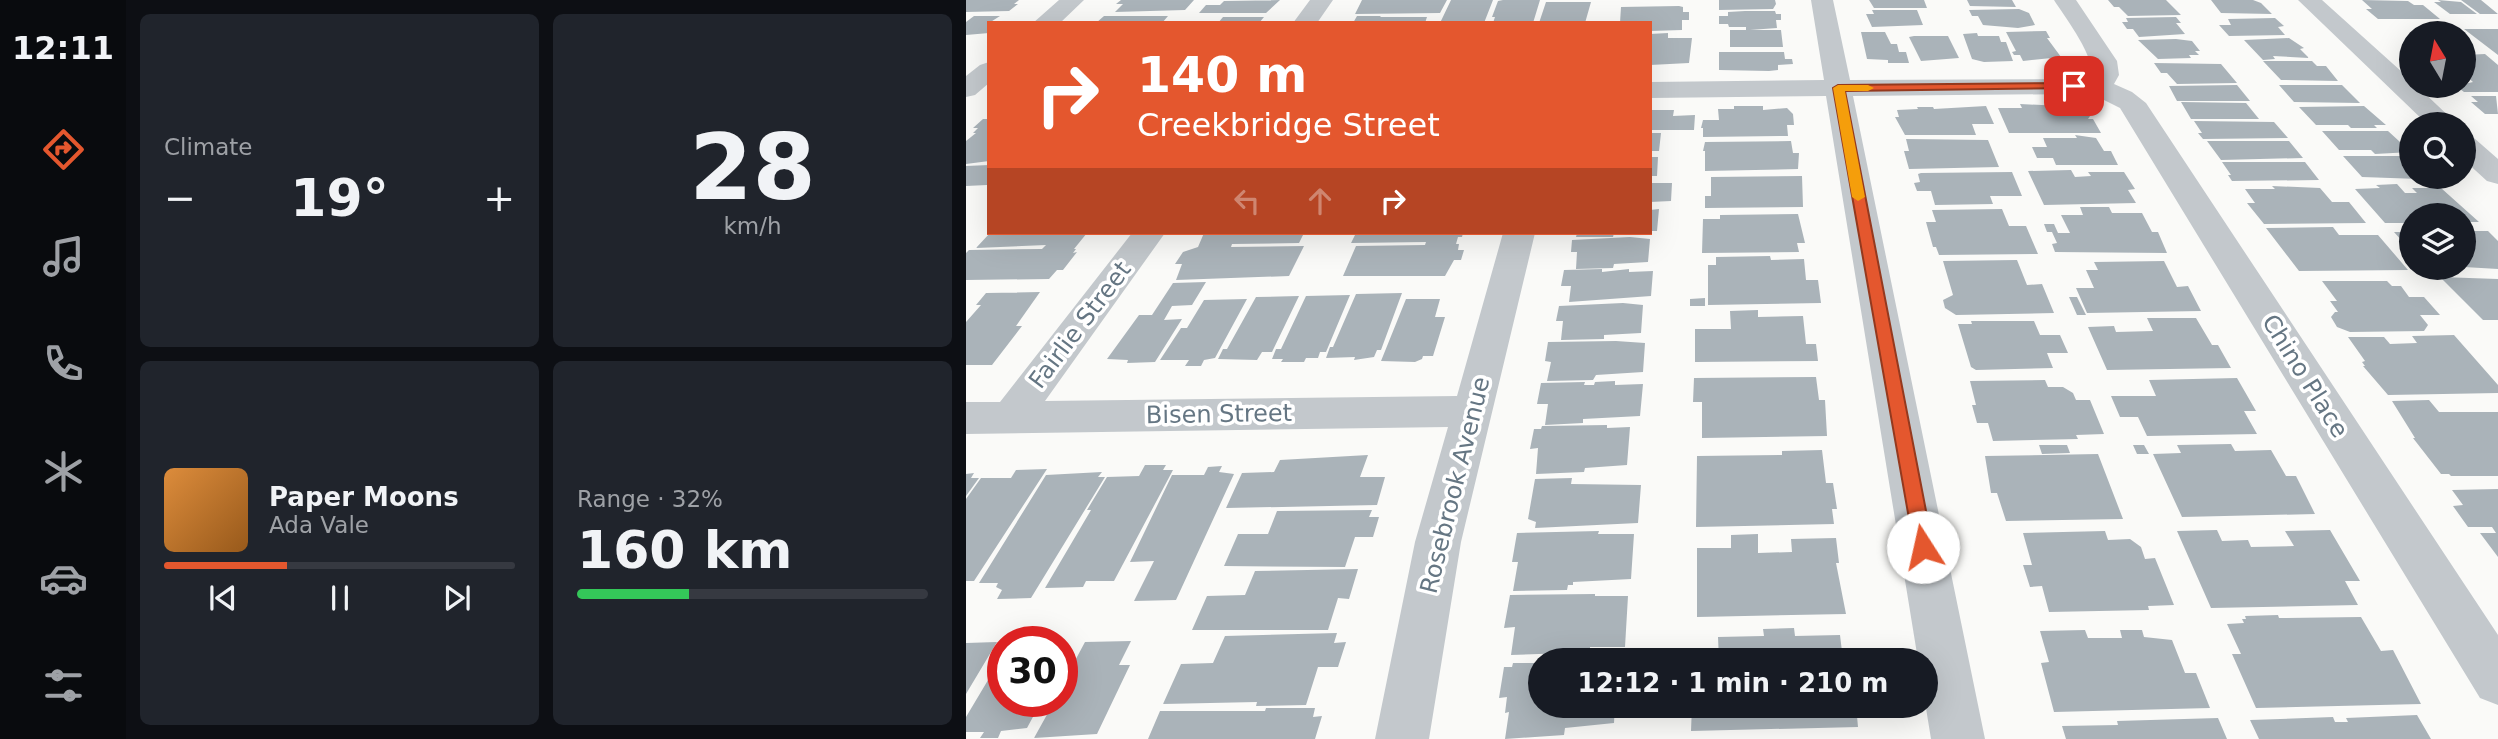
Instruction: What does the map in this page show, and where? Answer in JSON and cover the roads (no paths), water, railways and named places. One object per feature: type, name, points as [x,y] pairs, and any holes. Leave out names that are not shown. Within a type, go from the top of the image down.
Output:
[{"type":"street","points":[[1047,21],[1073,0]]},
{"type":"street","points":[[1306,21],[1322,0]]},
{"type":"street","points":[[1822,0],[1958,739]]},
{"type":"street","points":[[1652,90],[2074,86],[2098,88],[2106,75],[2104,61],[2065,0]]},
{"type":"street","points":[[2309,0],[2430,112]]},
{"type":"street","points":[[966,54],[987,54]]},
{"type":"street","points":[[966,89],[987,72]]},
{"type":"street","name":"Chino Place","points":[[2098,88],[2121,96],[2136,109],[2498,680]]},
{"type":"street","points":[[2476,155],[2498,175]]},
{"type":"street","name":"Fairlie Street","points":[[1011,417],[1148,235]]},
{"type":"street","name":"Rosebrook Avenue","points":[[1402,739],[1438,542],[1518,235]]},
{"type":"street","name":"Bisen Street","points":[[966,418],[1472,411]]}]
